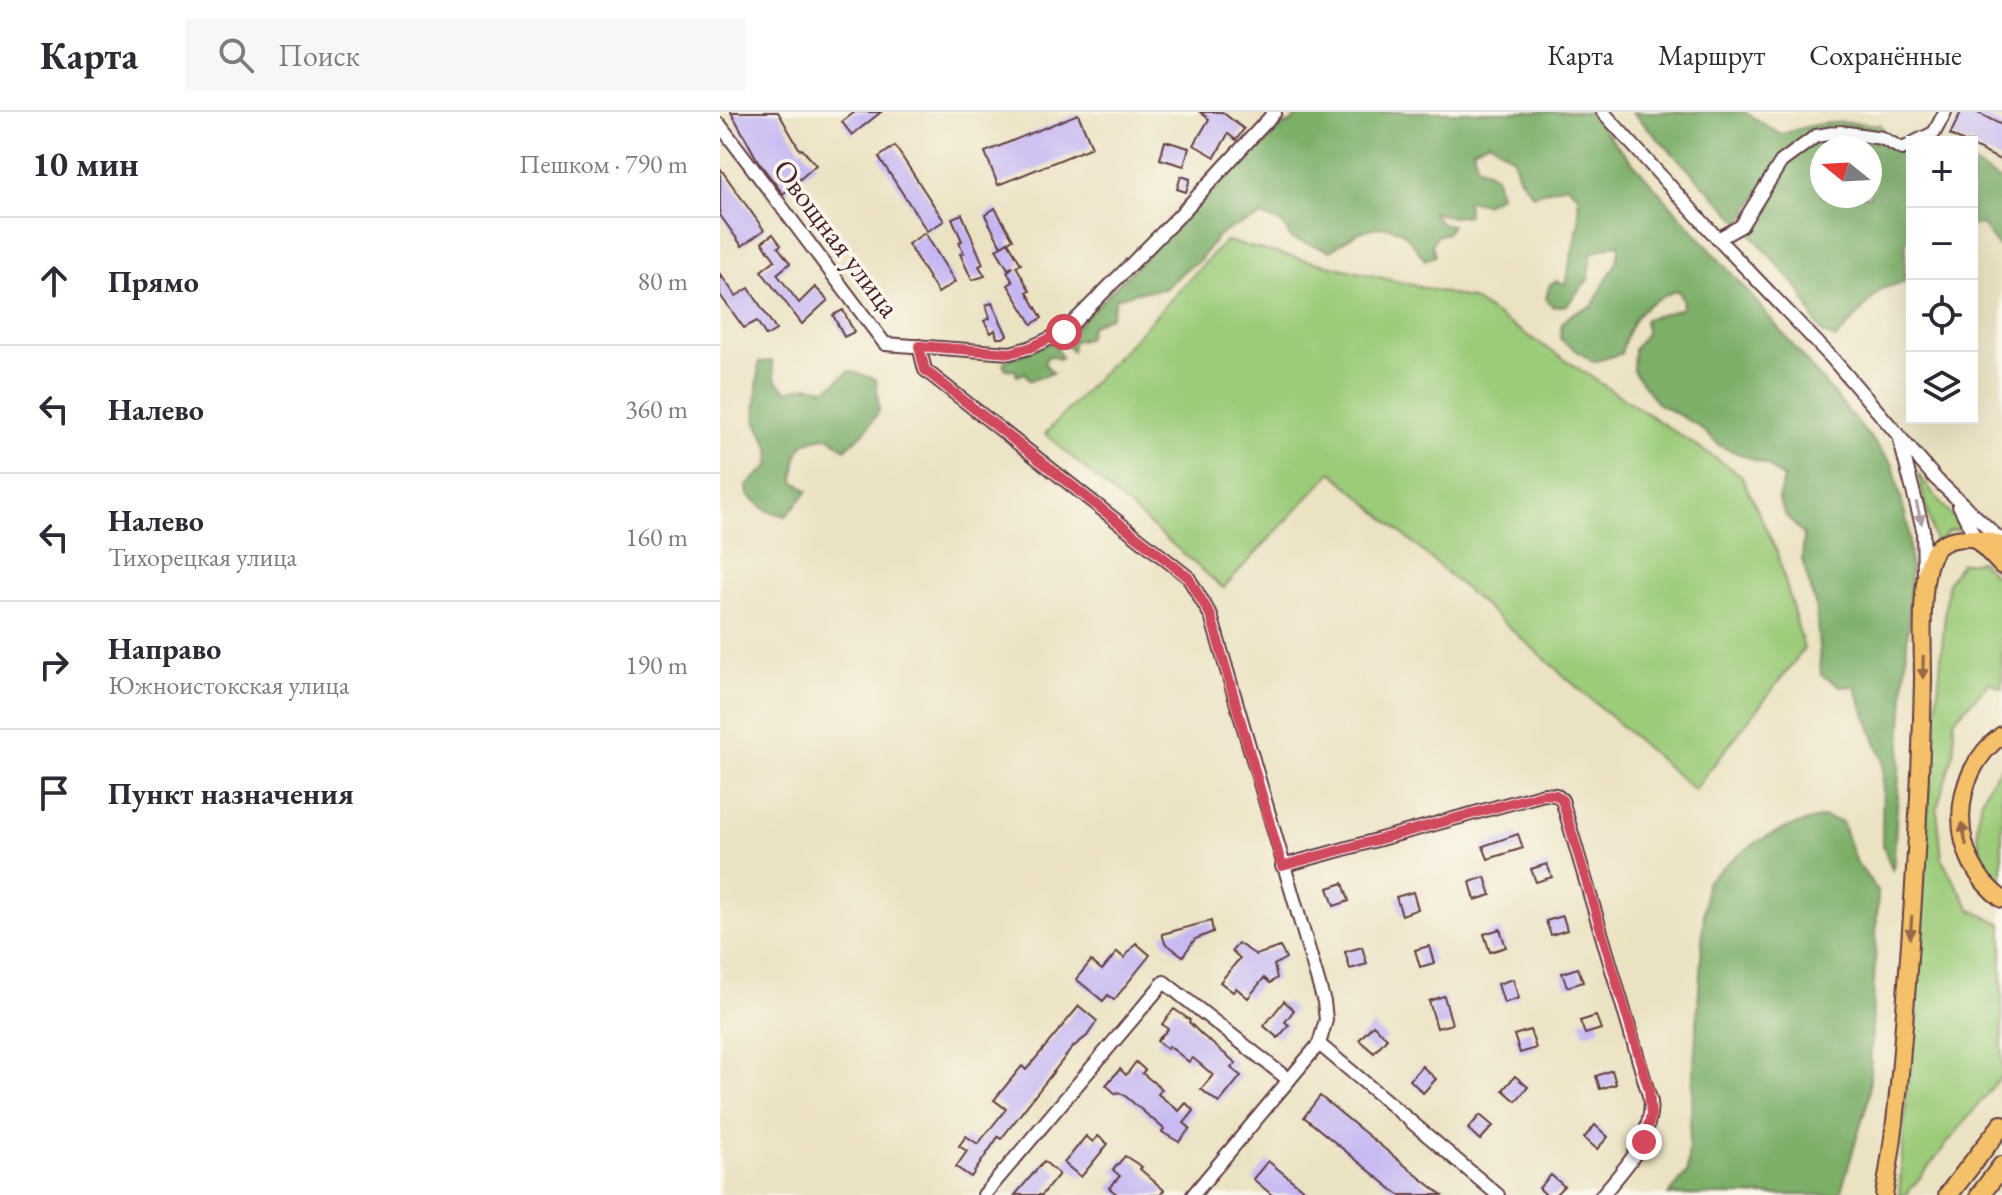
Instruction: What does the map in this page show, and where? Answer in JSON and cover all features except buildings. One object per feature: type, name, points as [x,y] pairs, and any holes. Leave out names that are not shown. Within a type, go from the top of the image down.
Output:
[{"type":"highway","points":[[1948,1195],[2002,1125]]},
{"type":"highway","points":[[1980,1195],[2002,1166]]},
{"type":"main road","points":[[1976,539],[2002,566]]},
{"type":"main road","points":[[1884,1195],[1896,1128],[1920,815],[1924,589],[1934,552],[1951,541],[1976,539],[2002,543]]},
{"type":"main road","points":[[2002,735],[1979,757],[1965,781],[1961,810],[1962,833],[1974,869],[1990,891],[2002,899]]},
{"type":"street","points":[[1200,1193],[1319,1044],[1326,1020],[1324,1002],[1211,616],[1188,577],[925,370],[919,346],[1010,353],[1064,332],[1179,216],[1275,112]]},
{"type":"street","points":[[1603,112],[1831,357],[1955,499],[2002,543]]},
{"type":"street","points":[[1928,136],[1934,133],[1945,112]]},
{"type":"street","name":"Овощная улица","points":[[720,125],[885,344],[919,346]]},
{"type":"street","points":[[1718,239],[1741,226],[1781,162],[1816,136],[1840,132],[1882,138],[1902,149],[1906,147]]},
{"type":"street","points":[[1899,438],[1923,529],[1924,589]]},
{"type":"street","points":[[1955,499],[1976,539]]},
{"type":"street","points":[[1282,866],[1544,794],[1556,795],[1564,803],[1651,1102],[1644,1142],[1602,1195]]},
{"type":"street","points":[[984,1195],[1164,982],[1289,1080]]},
{"type":"street","points":[[1319,1044],[1498,1195]]},
{"type":"green space","points":[[1299,112],[1588,112],[1754,299],[1893,465],[1908,527],[1911,579],[1893,872],[1882,843],[1883,760],[1855,687],[1840,686],[1821,675],[1816,608],[1802,559],[1804,535],[1786,516],[1778,498],[1784,479],[1767,465],[1720,446],[1697,425],[1657,403],[1633,371],[1634,349],[1646,333],[1645,319],[1681,309],[1683,301],[1678,290],[1655,300],[1639,313],[1621,354],[1593,362],[1560,339],[1562,323],[1573,313],[1592,306],[1617,261],[1620,243],[1591,253],[1589,278],[1567,305],[1553,307],[1546,298],[1550,284],[1556,281],[1565,284],[1579,222],[1578,195],[1566,185],[1533,195],[1519,177],[1513,158],[1489,141],[1473,149],[1477,165],[1496,176],[1500,196],[1485,204],[1467,200],[1468,215],[1452,217],[1433,212],[1441,224],[1452,225],[1447,233],[1436,236],[1432,244],[1435,256],[1425,260],[1403,233],[1382,227],[1354,235],[1331,251],[1291,239],[1283,224],[1264,216],[1218,236],[1198,262],[1165,289],[1116,298],[1111,316],[1091,326],[1087,339],[1073,341],[1072,351],[1067,345],[1056,348],[1062,357],[1058,359],[1047,357],[1044,363],[1053,373],[1030,381],[1025,373],[1017,376],[1015,370],[1006,369],[1003,363],[1009,359],[1067,336],[1208,194],[1283,125],[1291,123]]},
{"type":"green space","points":[[1632,112],[1745,112],[1781,135],[1830,123],[1880,125],[1883,129],[1882,135],[1839,128],[1824,136],[1810,136],[1810,143],[1780,159],[1741,223]]},
{"type":"green space","points":[[1882,143],[1906,145],[1904,282],[1881,289],[1836,339],[1823,334],[1802,293],[1745,227],[1785,163],[1810,145],[1810,208],[1882,208]]},
{"type":"green space","points":[[1978,167],[2002,182],[2002,251],[1981,224],[1978,225]]},
{"type":"green space","points":[[1225,241],[1472,299],[1741,475],[1777,552],[1804,649],[1694,790],[1332,472],[1223,588],[1045,434]]},
{"type":"green space","points":[[772,361],[775,379],[787,391],[807,386],[827,389],[849,371],[876,379],[879,411],[866,430],[845,449],[829,437],[804,444],[798,455],[794,481],[808,491],[786,516],[766,510],[748,495],[747,485],[769,466],[771,451],[755,418],[759,362]]},
{"type":"green space","points":[[1918,474],[1962,529],[1948,531],[1936,545]]},
{"type":"green space","points":[[1981,561],[2002,583],[2002,689],[1990,682],[1954,720],[1954,751],[1937,808],[1942,860],[1971,910],[2002,924],[2002,1075],[1906,1195],[1899,1195],[1928,800],[1948,582],[1961,563]]},
{"type":"green space","points":[[2002,765],[2002,884],[1982,853],[1978,816],[1985,792]]},
{"type":"green space","points":[[1824,817],[1842,822],[1855,860],[1878,891],[1869,1097],[1841,1191],[1839,1195],[1668,1195],[1687,1173],[1706,882],[1760,840],[1788,827]]},
{"type":"route","points":[[1064,332],[1010,353],[976,353],[919,346],[925,370],[1188,577],[1211,616],[1282,866],[1548,793],[1562,800],[1649,1090],[1651,1115],[1644,1142]]}]
